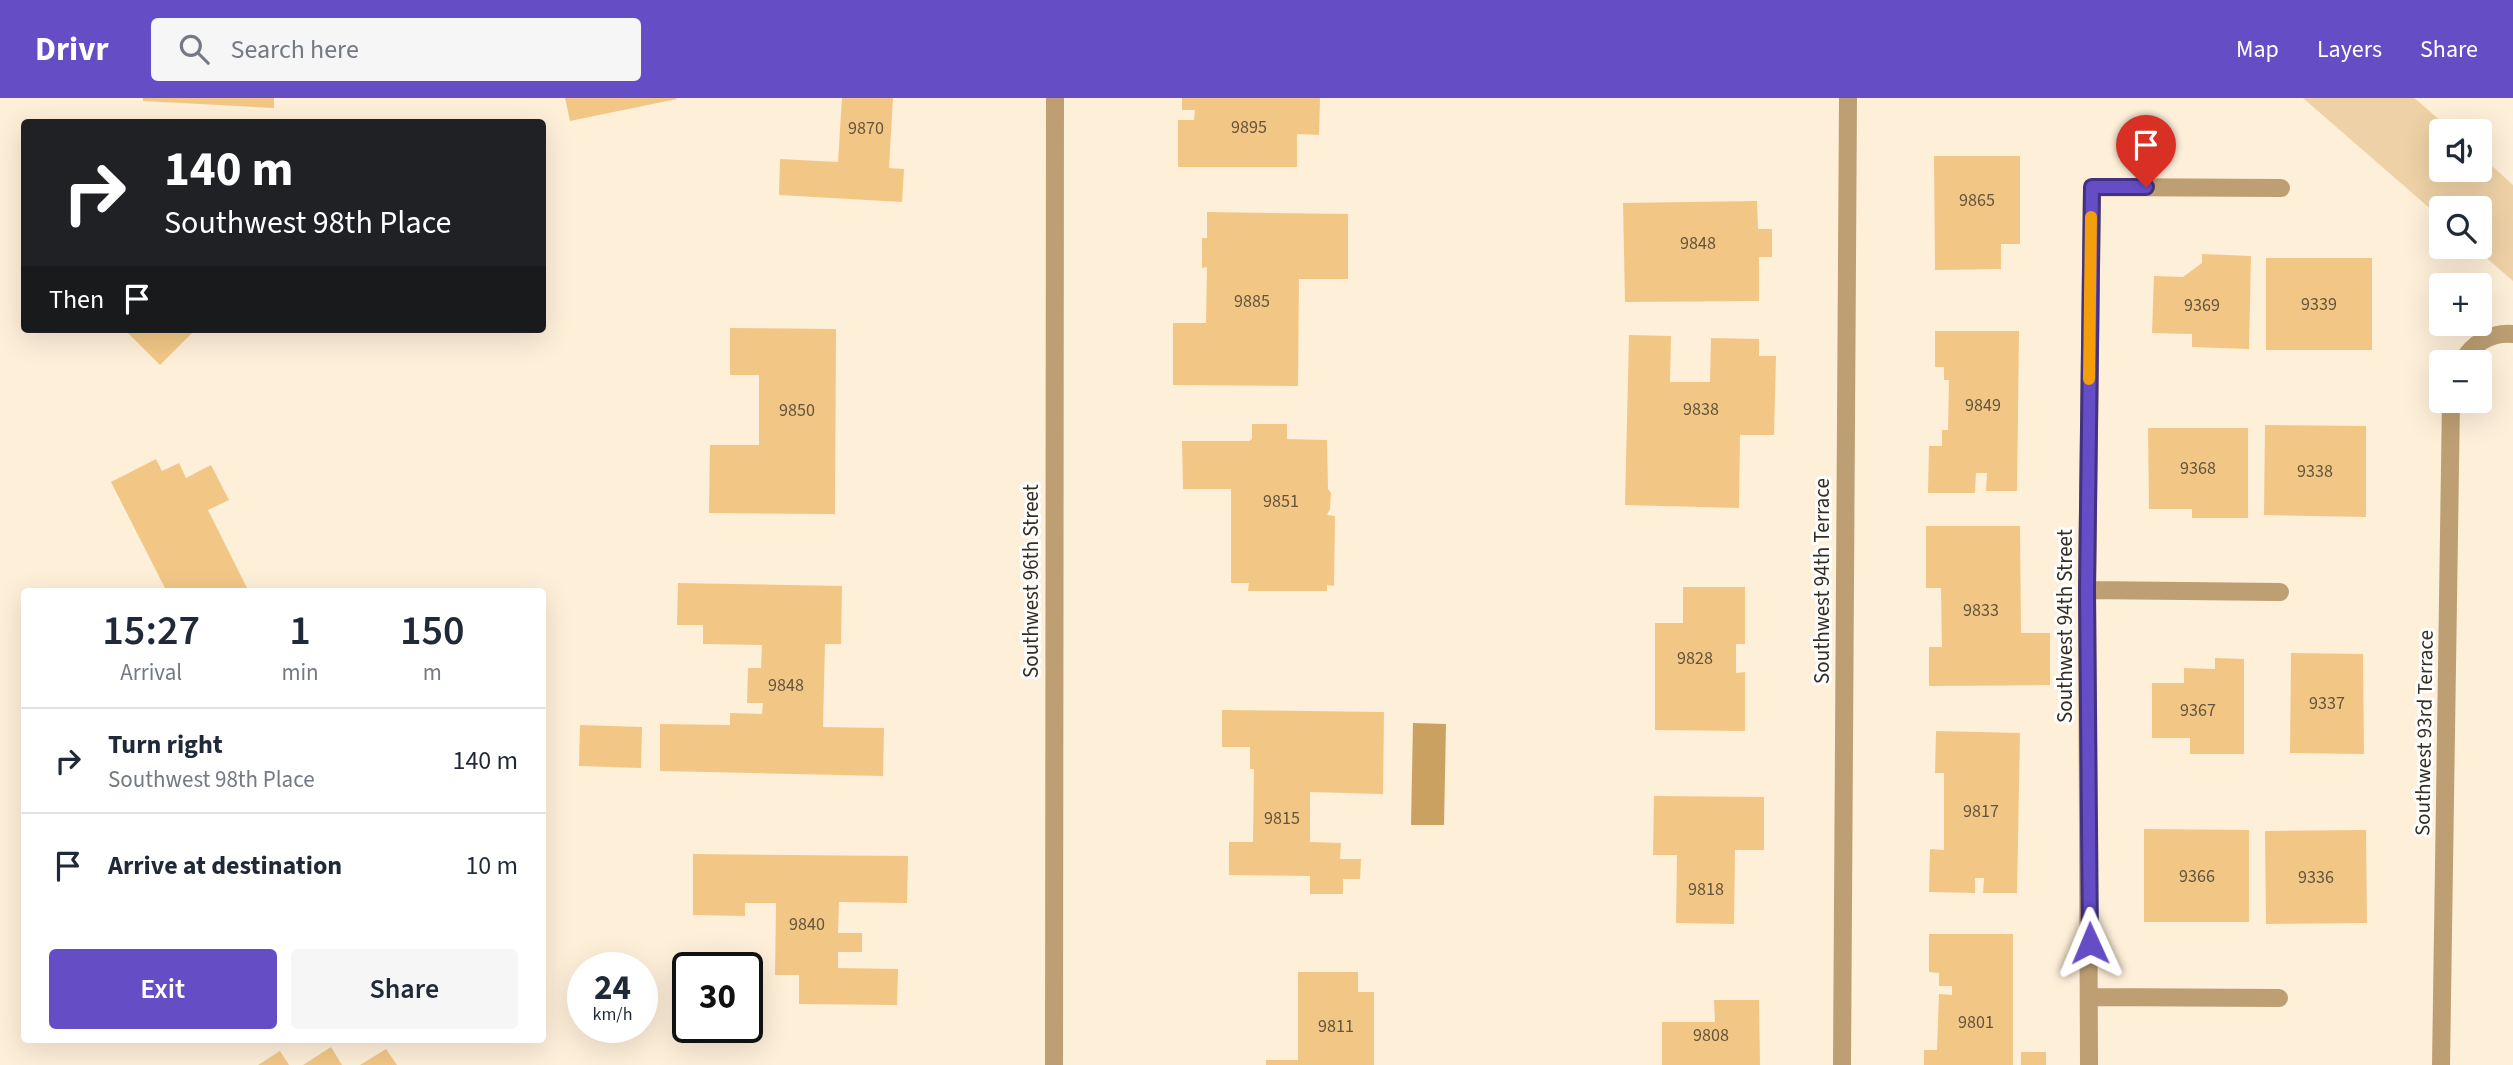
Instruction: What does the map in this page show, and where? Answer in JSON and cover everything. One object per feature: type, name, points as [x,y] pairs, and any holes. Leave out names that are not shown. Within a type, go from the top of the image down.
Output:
[{"type":"street","name":"Southwest 96th Street","points":[[1054,1065],[1055,98]]},
{"type":"street","name":"Southwest 94th Terrace","points":[[1842,1065],[1848,98]]},
{"type":"street","name":"Southwest 94th Street","points":[[2089,1065],[2087,590],[2092,187],[2281,188]]},
{"type":"street","points":[[2470,350],[2495,335],[2513,334]]},
{"type":"street","name":"Southwest 93rd Terrace","points":[[2441,1065],[2451,413]]},
{"type":"street","points":[[2087,590],[2280,592]]},
{"type":"street","points":[[2090,997],[2279,998]]},
{"type":"shaded area","points":[[2303,98],[2414,98],[2438,119],[2429,119],[2429,182],[2492,182],[2492,166],[2513,185],[2513,281],[2488,259],[2492,259],[2492,196],[2429,196],[2429,208]]},
{"type":"shaded area","points":[[1413,723],[1446,724],[1444,825],[1411,825]]},
{"type":"building","points":[[143,98],[274,98],[274,108],[143,101]]},
{"type":"building","points":[[565,98],[676,98],[677,99],[570,121]]},
{"type":"building","points":[[842,98],[893,98],[889,168],[904,169],[902,202],[779,195],[780,159],[838,162]]},
{"type":"building","points":[[1182,98],[1320,98],[1319,135],[1297,134],[1297,167],[1178,167],[1178,120],[1194,120],[1195,110],[1182,110]]},
{"type":"building","points":[[1934,156],[2020,156],[2020,244],[2001,244],[2001,269],[1935,270]]},
{"type":"building","points":[[1757,201],[1758,229],[1772,229],[1772,257],[1759,257],[1759,301],[1625,302],[1623,203]]},
{"type":"building","points":[[1207,212],[1348,214],[1348,279],[1299,279],[1298,386],[1173,385],[1173,323],[1206,323],[1207,267],[1202,268],[1202,238],[1207,238]]},
{"type":"building","points":[[2202,254],[2251,256],[2249,349],[2192,347],[2192,334],[2152,333],[2154,276],[2183,277],[2202,263]]},
{"type":"building","points":[[2266,258],[2372,258],[2372,350],[2266,350]]},
{"type":"building","points":[[730,328],[836,329],[835,514],[709,513],[710,445],[759,445],[759,375],[730,375]]},
{"type":"building","points":[[1935,331],[2019,331],[2017,491],[1986,491],[1987,473],[1976,473],[1975,493],[1928,493],[1929,446],[1942,446],[1942,430],[1948,430],[1949,380],[1944,380],[1944,367],[1935,367]]},
{"type":"building","points":[[128,333],[192,333],[160,365]]},
{"type":"building","points":[[1629,335],[1671,336],[1670,382],[1710,382],[1711,338],[1759,339],[1759,356],[1776,356],[1774,435],[1740,435],[1739,508],[1625,505]]},
{"type":"building","points":[[1252,424],[1287,424],[1287,439],[1327,440],[1328,489],[1331,493],[1327,515],[1335,516],[1334,586],[1327,585],[1327,591],[1248,591],[1249,583],[1231,583],[1231,489],[1183,489],[1182,441],[1249,441],[1252,439]]},
{"type":"building","points":[[2265,425],[2366,426],[2366,517],[2264,515]]},
{"type":"building","points":[[2148,428],[2248,428],[2248,518],[2192,518],[2192,509],[2149,509]]},
{"type":"building","points":[[156,459],[162,471],[179,463],[186,478],[211,465],[229,500],[208,510],[247,588],[165,588],[111,482]]},
{"type":"building","points":[[1926,526],[2020,526],[2021,633],[2050,633],[2050,685],[1929,686],[1929,647],[1942,647],[1941,588],[1926,588]]},
{"type":"building","points":[[678,583],[842,586],[841,644],[825,644],[823,727],[884,728],[883,776],[660,771],[660,724],[730,725],[730,713],[762,714],[763,703],[747,703],[748,668],[761,668],[762,645],[703,644],[703,625],[677,625]]},
{"type":"building","points":[[1683,587],[1745,587],[1745,644],[1736,644],[1736,673],[1745,672],[1745,731],[1655,730],[1655,623],[1683,623]]},
{"type":"building","points":[[2291,653],[2363,654],[2364,754],[2290,753]]},
{"type":"building","points":[[2215,658],[2244,659],[2244,754],[2190,754],[2190,738],[2152,738],[2152,683],[2184,683],[2184,668],[2215,669]]},
{"type":"building","points":[[1222,710],[1384,712],[1383,794],[1310,792],[1310,842],[1341,843],[1340,859],[1361,859],[1360,879],[1343,879],[1343,894],[1310,894],[1310,876],[1229,875],[1229,842],[1253,842],[1254,769],[1250,769],[1250,747],[1222,747]]},
{"type":"building","points":[[580,725],[642,727],[641,768],[579,766]]},
{"type":"building","points":[[1936,731],[2020,733],[2017,893],[1983,893],[1984,878],[1975,878],[1975,893],[1929,892],[1930,849],[1944,850],[1944,773],[1935,773]]},
{"type":"building","points":[[1654,796],[1764,797],[1764,850],[1735,850],[1734,924],[1676,923],[1677,855],[1653,855]]},
{"type":"building","points":[[2144,829],[2249,830],[2249,922],[2144,922]]},
{"type":"building","points":[[2366,830],[2367,923],[2266,924],[2265,831]]},
{"type":"building","points":[[693,854],[908,856],[907,903],[839,902],[838,933],[862,933],[862,952],[838,952],[838,968],[898,969],[897,1005],[799,1004],[799,975],[775,975],[776,903],[745,903],[745,916],[693,915]]},
{"type":"building","points":[[1929,934],[2013,934],[2013,1065],[1924,1065],[1924,1050],[1937,1050],[1939,994],[1952,995],[1952,986],[1939,986],[1939,973],[1929,972]]},
{"type":"building","points":[[1298,972],[1358,972],[1358,992],[1374,992],[1374,1065],[1266,1065],[1266,1060],[1298,1060]]},
{"type":"building","points":[[1714,1000],[1759,1000],[1760,1065],[1662,1065],[1662,1022],[1715,1022]]},
{"type":"building","points":[[331,1047],[342,1065],[303,1065]]},
{"type":"building","points":[[386,1049],[397,1065],[360,1065]]},
{"type":"building","points":[[280,1051],[289,1065],[258,1065]]},
{"type":"building","points":[[2021,1052],[2046,1052],[2046,1065],[2021,1065]]},
{"type":"slow traffic","points":[[2089,379],[2091,217]]},
{"type":"route","points":[[2090,943],[2087,590],[2092,187],[2146,187]]}]
